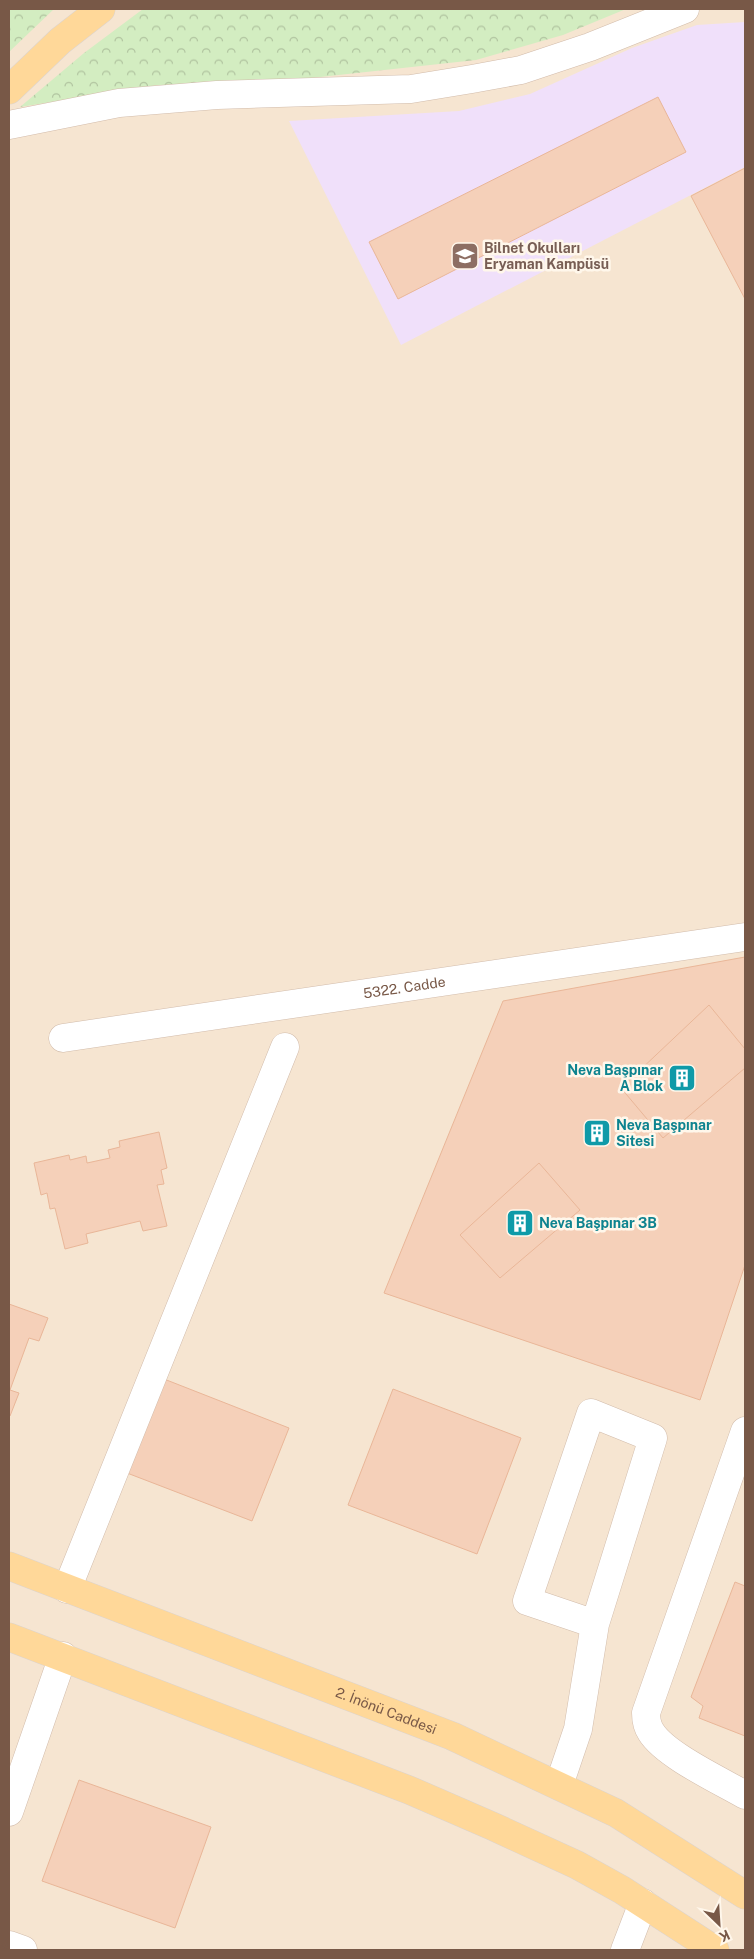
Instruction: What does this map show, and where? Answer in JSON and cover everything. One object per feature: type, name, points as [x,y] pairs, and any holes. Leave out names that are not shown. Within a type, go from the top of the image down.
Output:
[{"type":"main road","points":[[9,90],[60,40],[101,9]]},
{"type":"main road","name":"2. İnönü Caddesi","points":[[9,1566],[452,1736],[616,1813],[745,1895]]},
{"type":"main road","points":[[9,1637],[63,1656],[409,1790],[577,1865],[643,1903],[715,1950]]},
{"type":"street","points":[[9,125],[119,103],[217,95],[411,89],[472,80],[522,70],[590,47],[685,9]]},
{"type":"street","name":"5322. Cadde","points":[[63,1038],[745,937]]},
{"type":"street","points":[[67,1589],[285,1047]]},
{"type":"street","points":[[559,1785],[578,1729],[595,1624],[652,1438],[592,1413],[527,1601],[595,1624]]},
{"type":"street","points":[[745,1431],[646,1713],[646,1724],[664,1748],[745,1795]]},
{"type":"street","points":[[9,1812],[63,1656]]},
{"type":"street","points":[[625,1950],[643,1903]]},
{"type":"street","points":[[9,1945],[23,1950]]},
{"type":"shaded area","points":[[9,9],[745,9],[745,1950],[9,1950]]},
{"type":"shaded area","name":"Bilnet Okulları Eryaman Kampüsü","points":[[745,22],[745,167],[401,345],[289,121],[459,111],[530,94],[632,48],[697,25]]},
{"type":"green space","points":[[9,9],[54,9],[9,52]]},
{"type":"green space","points":[[143,9],[626,9],[563,35],[476,60],[256,84],[158,85],[20,107],[84,53]]},
{"type":"building","points":[[658,97],[686,152],[398,299],[369,242]]},
{"type":"building","points":[[745,168],[745,299],[691,196]]},
{"type":"building","name":"Neva Başpınar Sitesi","points":[[745,957],[745,1265],[700,1400],[384,1293],[503,1001]]},
{"type":"building","name":"Neva Başpınar A Blok","points":[[709,1005],[745,1049],[745,1068],[663,1138],[621,1088]]},
{"type":"building","points":[[159,1132],[167,1168],[161,1170],[164,1184],[157,1185],[167,1226],[143,1231],[140,1221],[86,1234],[88,1243],[65,1249],[55,1208],[50,1209],[47,1193],[41,1195],[34,1163],[69,1155],[70,1160],[86,1156],[87,1163],[110,1158],[108,1150],[120,1147],[119,1141]]},
{"type":"building","name":"Neva Başpınar 3B","points":[[539,1163],[580,1210],[500,1278],[460,1235]]},
{"type":"building","points":[[9,1304],[48,1318],[39,1341],[29,1338],[10,1390],[19,1393],[10,1416],[9,1415]]},
{"type":"building","points":[[164,1379],[289,1428],[252,1521],[127,1473]]},
{"type":"building","points":[[393,1389],[521,1438],[477,1554],[348,1505]]},
{"type":"building","points":[[735,1582],[745,1586],[745,1736],[699,1718],[703,1706],[691,1697]]},
{"type":"building","points":[[79,1780],[211,1827],[175,1928],[42,1881]]},
{"type":"place","name":"Bilnet Okulları Eryaman Kampüsü","points":[[465,256]]},
{"type":"place","name":"Neva Başpınar A Blok","points":[[682,1078]]},
{"type":"place","name":"Neva Başpınar Sitesi","points":[[597,1133]]},
{"type":"place","name":"Neva Başpınar 3B","points":[[520,1223]]}]
